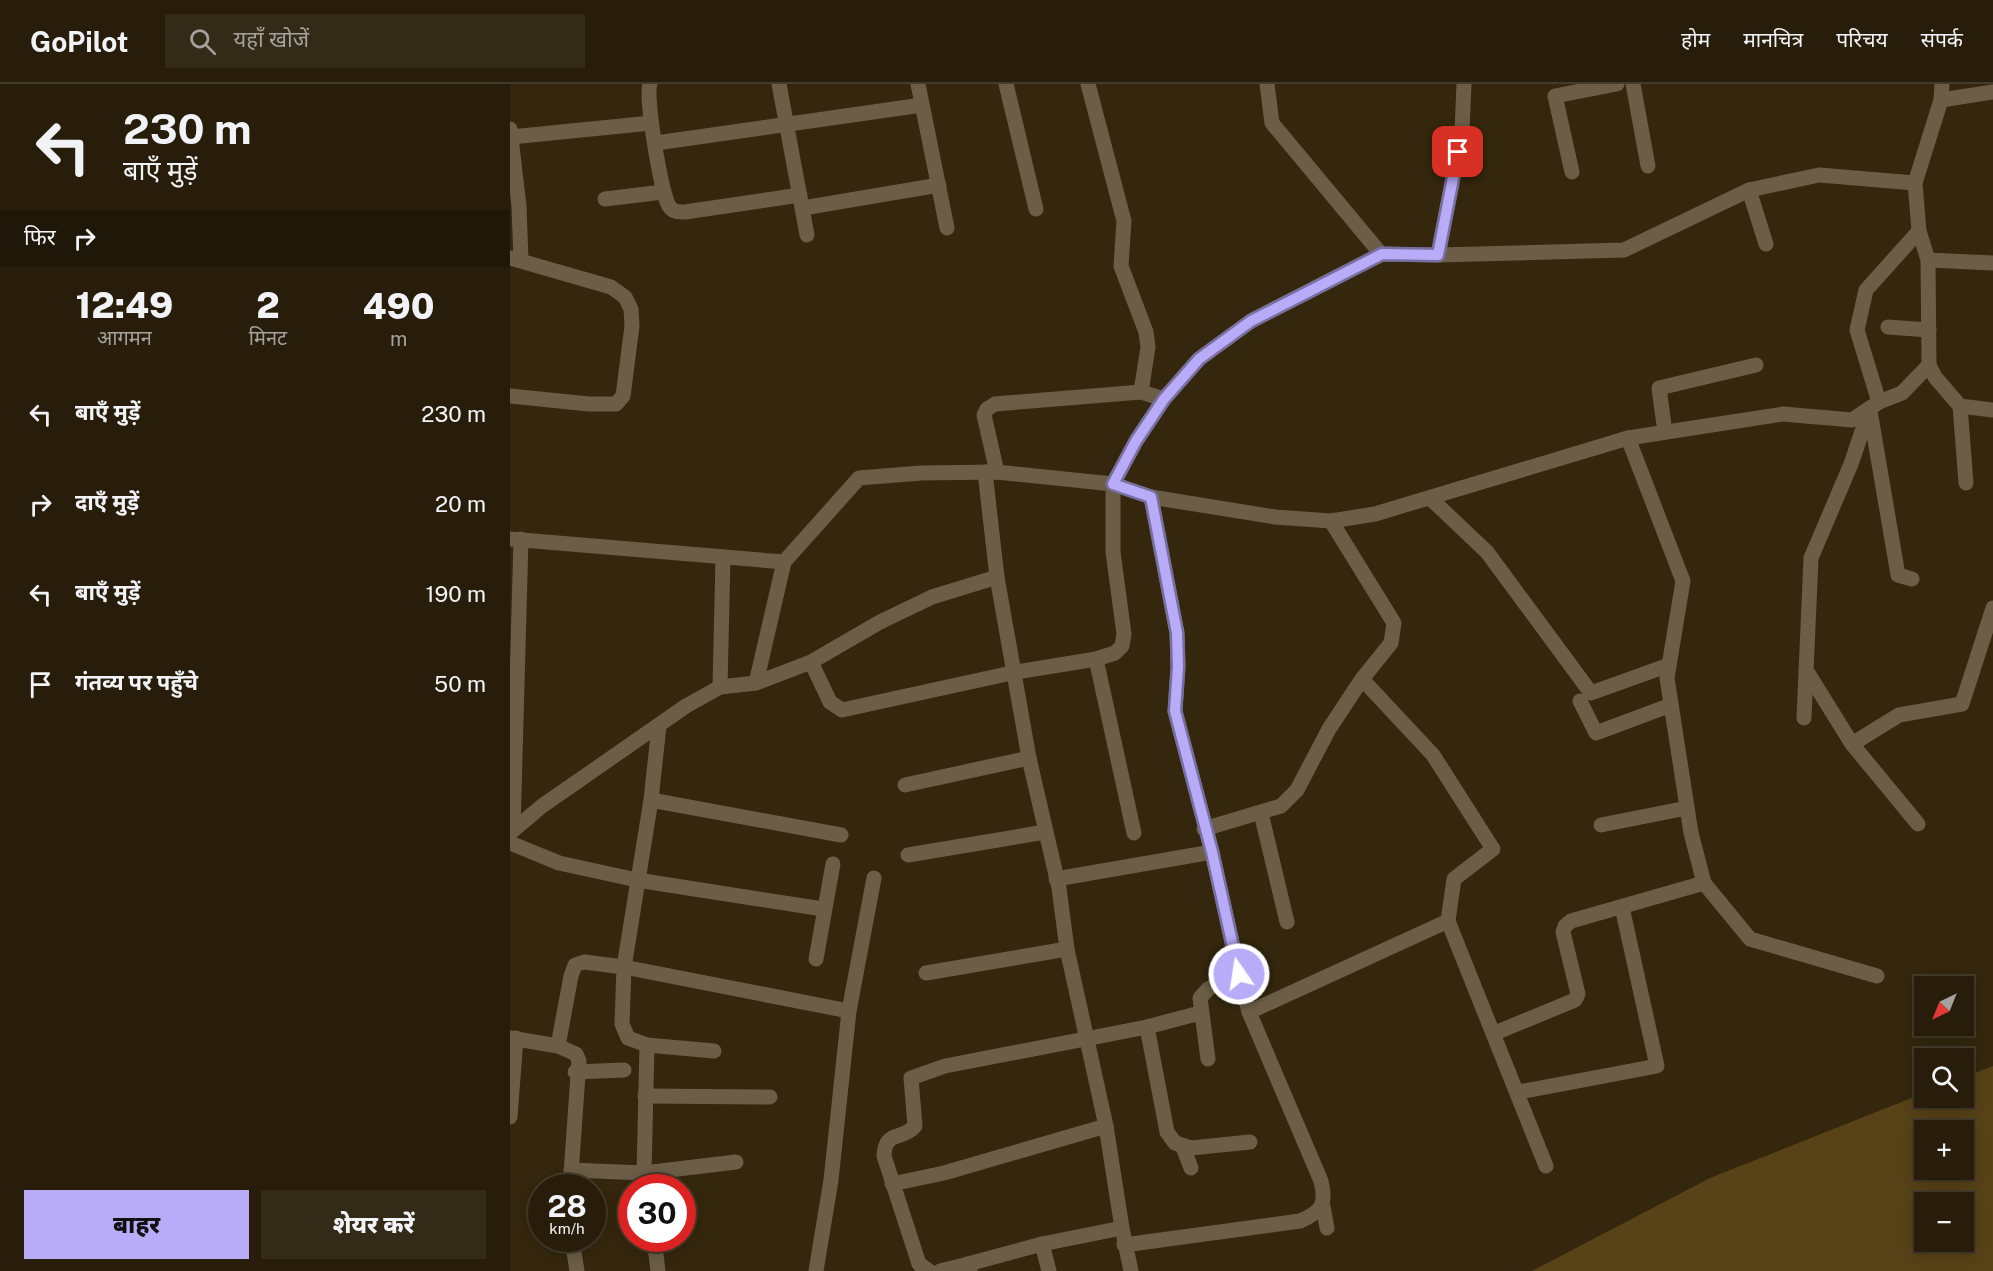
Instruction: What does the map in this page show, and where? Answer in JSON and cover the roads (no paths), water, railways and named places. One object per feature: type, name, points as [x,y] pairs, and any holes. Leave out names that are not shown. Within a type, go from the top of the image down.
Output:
[{"type":"street","points":[[650,84],[648,96],[651,123],[663,192],[670,207],[677,212],[801,202],[939,185]]},
{"type":"street","points":[[779,84],[807,236]]},
{"type":"street","points":[[918,84],[947,228]]},
{"type":"street","points":[[1006,84],[1036,209]]},
{"type":"street","points":[[1088,84],[1124,220],[1121,266],[1148,347],[1141,392]]},
{"type":"street","points":[[1267,84],[1272,123],[1382,254]]},
{"type":"street","points":[[1438,255],[1462,131],[1464,84]]},
{"type":"street","points":[[1539,99],[1617,84]]},
{"type":"street","points":[[1633,84],[1648,166]]},
{"type":"street","points":[[1966,483],[1960,406],[1935,377],[1929,365],[1928,260],[1920,231],[1915,183],[1941,92],[1993,92]]},
{"type":"street","points":[[1555,96],[1572,172]]},
{"type":"street","points":[[656,142],[786,126],[922,105]]},
{"type":"street","points":[[511,137],[651,123]]},
{"type":"street","points":[[510,129],[518,198],[515,259],[611,287],[625,297],[631,309],[632,326],[623,396],[616,404],[597,405],[510,396]]},
{"type":"street","points":[[811,662],[830,702],[842,710],[1016,672],[1096,659],[1115,653],[1122,646],[1124,634],[1113,552],[1113,484],[1136,441],[1164,399],[1199,359],[1251,321],[1382,254],[1438,255],[1624,250],[1749,190],[1819,175],[1915,183]]},
{"type":"street","points":[[1749,190],[1766,244]]},
{"type":"street","points":[[605,199],[663,192]]},
{"type":"street","points":[[1912,579],[1898,575],[1874,405],[1857,330],[1866,290],[1920,231]]},
{"type":"street","points":[[1928,260],[1993,263]]},
{"type":"street","points":[[1888,327],[1929,330]]},
{"type":"street","points":[[1665,432],[1659,388],[1756,365]]},
{"type":"street","points":[[756,683],[784,562],[859,478],[921,473],[991,472],[1113,484],[1151,497],[1275,518],[1331,521],[1375,514],[1628,438],[1784,414],[1852,420],[1874,405],[1902,393],[1929,365]]},
{"type":"street","points":[[1131,1271],[1124,1245],[1106,1126],[1085,1040],[1067,950],[1058,889],[1029,758],[1016,672],[997,578],[991,472],[984,415],[987,409],[995,404],[1141,392],[1164,399]]},
{"type":"street","points":[[1804,718],[1811,558],[1874,405]]},
{"type":"street","points":[[1960,406],[1993,410]]},
{"type":"street","points":[[1628,438],[1683,582],[1667,678],[1687,808],[1704,883],[1750,939],[1876,976]]},
{"type":"street","points":[[1151,497],[1177,633],[1178,667],[1175,711],[1204,829],[1212,852],[1249,1012],[1321,1181],[1325,1196],[1323,1206],[1327,1228]]},
{"type":"street","points":[[1430,498],[1487,552],[1591,693],[1669,665]]},
{"type":"street","points":[[1204,829],[1281,806],[1297,790],[1318,747],[1362,679],[1391,643],[1394,623],[1331,521]]},
{"type":"street","points":[[511,835],[515,539],[784,562]]},
{"type":"street","points":[[720,687],[723,557]]},
{"type":"street","points":[[511,835],[542,806],[686,706],[720,687],[756,683],[811,662],[880,622],[932,597],[997,578]]},
{"type":"street","points":[[1852,744],[1899,715],[1962,704],[1993,608]]},
{"type":"street","points":[[1096,659],[1134,833]]},
{"type":"street","points":[[1806,670],[1852,744],[1918,824]]},
{"type":"street","points":[[1362,679],[1433,755],[1493,849],[1454,879],[1448,921],[1519,1092],[1546,1166]]},
{"type":"street","points":[[1580,701],[1596,733],[1671,705]]},
{"type":"street","points":[[659,726],[651,800],[624,967],[623,1031],[628,1038],[647,1045],[714,1051]]},
{"type":"street","points":[[905,785],[1029,758]]},
{"type":"street","points":[[651,800],[841,835]]},
{"type":"street","points":[[1601,825],[1687,808]]},
{"type":"street","points":[[1262,813],[1287,922]]},
{"type":"street","points":[[908,855],[1045,832]]},
{"type":"street","points":[[511,835],[559,863],[637,880],[823,909]]},
{"type":"street","points":[[1058,889],[1212,852]]},
{"type":"street","points":[[816,959],[823,909],[833,864]]},
{"type":"street","points":[[816,1271],[831,1180],[849,1011],[874,878]]},
{"type":"street","points":[[1495,1034],[1575,1000],[1578,994],[1563,932],[1564,926],[1571,921],[1704,883]]},
{"type":"street","points":[[1519,1092],[1657,1066],[1622,907]]},
{"type":"street","points":[[1249,1012],[1448,921]]},
{"type":"street","points":[[926,973],[1067,950]]},
{"type":"street","points":[[558,1046],[571,976],[575,965],[584,962],[624,967],[849,1011]]},
{"type":"street","points":[[1208,1059],[1200,1013],[1200,998],[1208,989],[1239,974]]},
{"type":"street","points":[[929,1271],[919,1264],[884,1156],[885,1146],[890,1138],[910,1131],[915,1126],[911,1078],[945,1066],[1148,1027],[1200,1013]]},
{"type":"street","points":[[1148,1027],[1167,1132],[1175,1143],[1183,1147],[1250,1142]]},
{"type":"street","points":[[510,1117],[513,1038],[558,1046],[576,1054],[579,1061],[571,1174]]},
{"type":"street","points":[[646,1174],[647,1045]]},
{"type":"street","points":[[577,1073],[624,1070]]},
{"type":"street","points":[[645,1096],[770,1097]]},
{"type":"street","points":[[892,1184],[944,1173],[1106,1126]]},
{"type":"street","points":[[1183,1147],[1191,1168]]},
{"type":"street","points":[[676,1174],[736,1162]]},
{"type":"street","points":[[571,1170],[618,1176]]},
{"type":"street","points":[[1124,1245],[1300,1221],[1316,1214],[1323,1206]]},
{"type":"street","points":[[940,1271],[969,1268],[1042,1244],[1122,1228]]},
{"type":"street","points":[[1042,1244],[1049,1271]]},
{"type":"street","points":[[574,1252],[577,1271]]},
{"type":"street","points":[[656,1252],[658,1271]]}]
